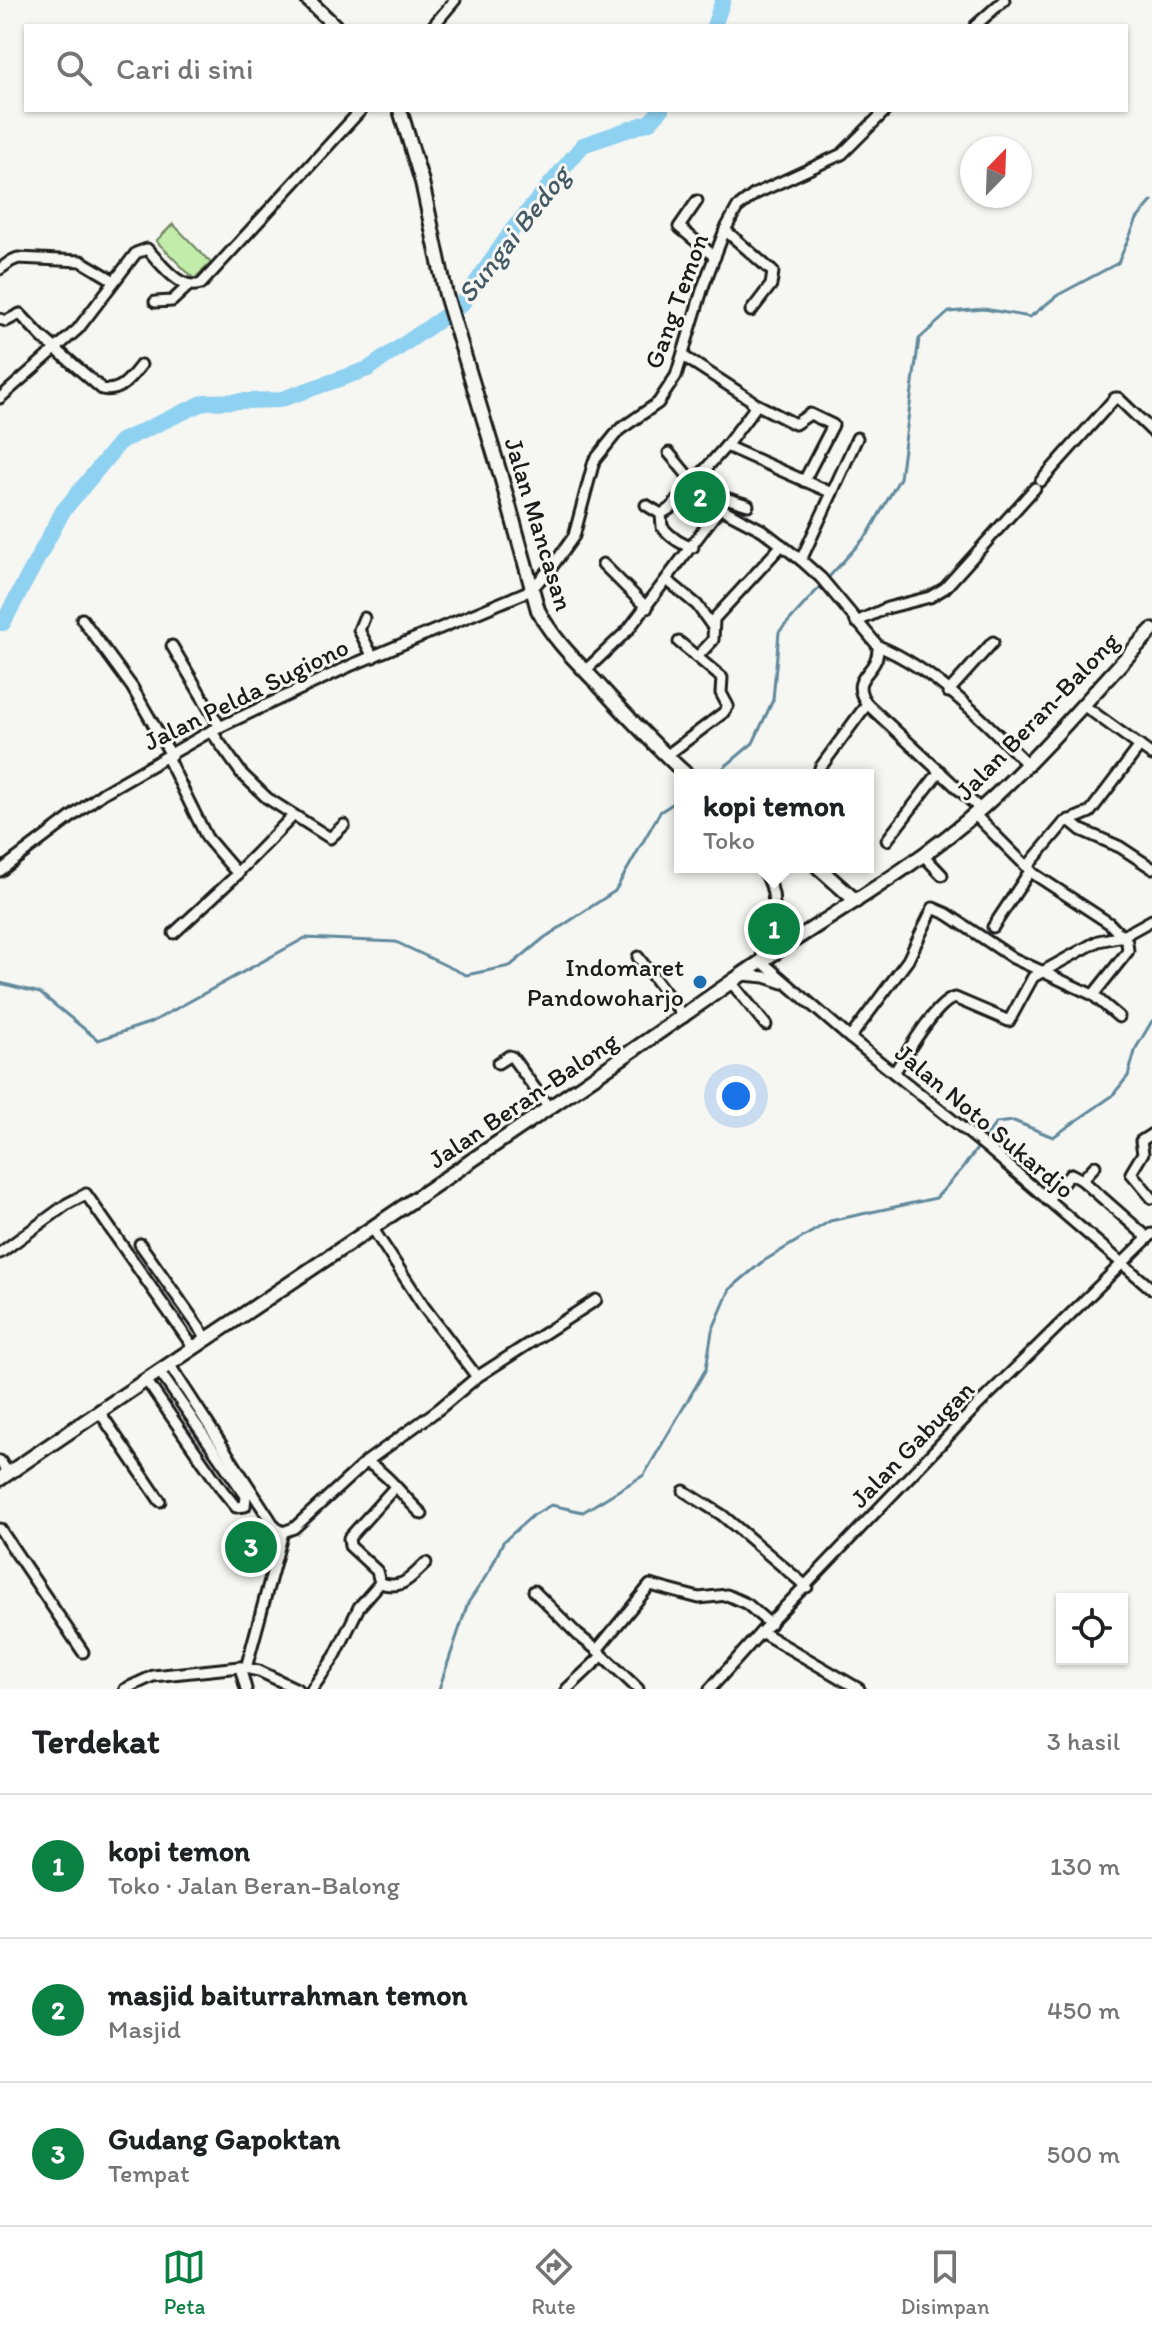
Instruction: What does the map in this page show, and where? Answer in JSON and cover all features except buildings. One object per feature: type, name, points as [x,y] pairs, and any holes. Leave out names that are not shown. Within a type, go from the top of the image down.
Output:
[{"type":"main road","points":[[308,0],[333,24]]},
{"type":"main road","name":"Jalan Mancasan","points":[[401,112],[422,182],[446,295],[500,473],[531,590],[545,624],[585,671],[680,769]]},
{"type":"main road","name":"Jalan Beran-Balong","points":[[4,1476],[373,1229],[761,961],[923,855],[977,812],[1027,764],[1152,630]]},
{"type":"main road","points":[[825,873],[856,901]]},
{"type":"street","points":[[435,24],[455,0]]},
{"type":"street","points":[[977,24],[1004,0]]},
{"type":"street","points":[[0,398],[78,329],[136,253],[146,249],[182,284],[201,284],[359,112]]},
{"type":"street","name":"Gang Temon","points":[[531,590],[574,536],[594,461],[619,430],[658,403],[676,376],[715,257],[737,208],[755,194],[842,154],[884,112]]},
{"type":"street","points":[[697,201],[679,224],[679,229],[715,257]]},
{"type":"street","points":[[725,230],[773,272],[771,285],[751,311]]},
{"type":"street","points":[[0,269],[18,258],[81,261],[113,280]]},
{"type":"street","points":[[155,302],[172,301],[188,286]]},
{"type":"street","points":[[0,319],[6,321],[20,314],[102,389],[111,391],[128,381],[141,365]]},
{"type":"street","points":[[683,356],[754,403],[795,424],[810,414],[833,425],[804,481]]},
{"type":"street","points":[[856,622],[887,608],[930,597],[945,588],[1115,398],[1152,431]]},
{"type":"street","points":[[661,514],[671,508],[726,446],[752,412],[754,403]]},
{"type":"street","points":[[801,560],[857,438]]},
{"type":"street","points":[[726,446],[832,493]]},
{"type":"street","points":[[669,453],[720,508],[762,530],[821,578],[878,646],[909,660],[993,729],[1027,764]]},
{"type":"street","points":[[711,499],[722,497],[748,505]]},
{"type":"street","points":[[646,505],[661,514]]},
{"type":"street","points":[[585,671],[647,608],[693,547],[706,523],[720,508]]},
{"type":"street","points":[[661,514],[662,527],[678,541],[693,547]]},
{"type":"street","points":[[697,657],[713,640],[714,619],[782,545]]},
{"type":"street","points":[[603,564],[647,608]]},
{"type":"street","points":[[667,580],[697,605],[712,626]]},
{"type":"street","name":"Jalan Pelda Sugiono","points":[[0,871],[103,793],[216,729],[373,657],[531,590]]},
{"type":"street","points":[[364,618],[359,630],[373,657]]},
{"type":"street","points":[[82,619],[132,687],[169,756],[207,838],[232,870],[239,873]]},
{"type":"street","points":[[666,756],[728,706],[721,693],[722,678],[679,642]]},
{"type":"street","points":[[948,692],[993,642]]},
{"type":"street","points":[[172,646],[242,774],[267,798],[330,838],[344,825]]},
{"type":"street","points":[[878,646],[877,659],[859,686],[859,693],[867,704],[940,771],[1029,869],[1109,923],[1123,936],[1129,946],[1128,951],[1093,995]]},
{"type":"street","points":[[820,768],[867,704]]},
{"type":"street","points":[[1083,705],[1152,755]]},
{"type":"street","points":[[993,927],[1029,869],[1069,820],[1090,812],[1140,746]]},
{"type":"street","points":[[887,840],[940,771]]},
{"type":"street","points":[[174,933],[239,873],[293,816]]},
{"type":"street","points":[[1069,820],[1081,830],[1120,847],[1152,868]]},
{"type":"street","points":[[923,855],[942,875]]},
{"type":"street","points":[[761,961],[774,917],[775,899],[765,873]]},
{"type":"street","points":[[850,1038],[903,968],[933,908],[1013,958],[1093,995],[1119,1017]]},
{"type":"street","points":[[894,1073],[944,1002],[955,998],[1009,1021],[1030,980],[1098,941],[1123,936],[1152,920]]},
{"type":"street","points":[[638,957],[684,1017]]},
{"type":"street","name":"Jalan Noto Sukardjo","points":[[761,961],[1152,1289]]},
{"type":"street","name":"Jalan Noto Sukardjo","points":[[736,978],[765,977],[790,986]]},
{"type":"street","points":[[736,978],[766,1025]]},
{"type":"street","points":[[498,1063],[512,1057],[549,1108]]},
{"type":"street","points":[[1152,1134],[1141,1141],[1142,1156],[1131,1173],[1152,1198]]},
{"type":"street","points":[[1082,1180],[1095,1166]]},
{"type":"street","points":[[1047,1200],[1071,1174],[1150,1236]]},
{"type":"street","points":[[0,1253],[56,1211],[86,1194],[193,1347]]},
{"type":"street","points":[[373,1229],[424,1307],[477,1377]]},
{"type":"street","name":"Jalan Gabugan","points":[[710,1689],[974,1409],[1150,1236]]},
{"type":"street","points":[[140,1244],[207,1339]]},
{"type":"street","points":[[283,1532],[294,1528],[366,1462],[477,1377],[596,1300]]},
{"type":"street","points":[[146,1380],[223,1491],[236,1507],[245,1506],[246,1496],[164,1368]]},
{"type":"street","points":[[164,1368],[275,1527],[283,1532]]},
{"type":"street","points":[[99,1411],[160,1501]]},
{"type":"street","points":[[0,1461],[4,1476]]},
{"type":"street","points":[[366,1462],[379,1469],[422,1514]]},
{"type":"street","points":[[380,1583],[377,1571],[350,1546],[349,1538],[395,1487]]},
{"type":"street","points":[[684,1491],[722,1515],[807,1587]]},
{"type":"street","points":[[0,1529],[83,1652]]},
{"type":"street","points":[[246,1689],[243,1667],[283,1532]]},
{"type":"street","points":[[380,1583],[393,1587],[403,1584],[426,1563]]},
{"type":"street","points":[[312,1689],[335,1656],[359,1607],[380,1583]]},
{"type":"street","points":[[567,1689],[600,1653],[652,1584],[699,1598],[727,1595],[747,1604],[770,1624]]},
{"type":"street","points":[[534,1591],[637,1689]]},
{"type":"street","points":[[761,1632],[859,1689]]},
{"type":"street","points":[[125,1689],[153,1676],[243,1667],[297,1689]]},
{"type":"green space","points":[[173,224],[211,263],[194,279],[156,241]]},
{"type":"waterway","name":"Sungai Bedog","points":[[715,24],[723,0]]},
{"type":"waterway","name":"Sungai Bedog","points":[[0,623],[3,623],[63,511],[121,441],[205,402],[279,400],[368,369],[461,305],[513,229],[583,145],[650,122],[659,112]]},
{"type":"waterway","points":[[722,769],[753,743],[773,700],[779,632],[868,534],[900,478],[919,339],[949,312],[984,309],[1030,317],[1058,295],[1118,263],[1137,219],[1152,201]]},
{"type":"waterway","points":[[0,983],[40,993],[98,1040],[152,1022],[305,938],[396,942],[466,975],[510,966],[544,938],[615,891],[660,812],[674,803]]},
{"type":"waterway","points":[[439,1689],[468,1603],[490,1570],[503,1542],[532,1516],[551,1505],[583,1512],[644,1475],[706,1369],[712,1331],[730,1289],[762,1262],[830,1221],[936,1198],[996,1123],[1014,1121],[1053,1137],[1112,1096],[1128,1076],[1136,1048],[1152,1021]]},
{"type":"place","name":"masjid baiturrahman temon","points":[[700,497]]},
{"type":"place","name":"kopi temon","points":[[774,929]]},
{"type":"place","name":"Indomaret Pandowoharjo","points":[[700,982]]},
{"type":"place","name":"Gudang Gapoktan","points":[[251,1547]]}]
